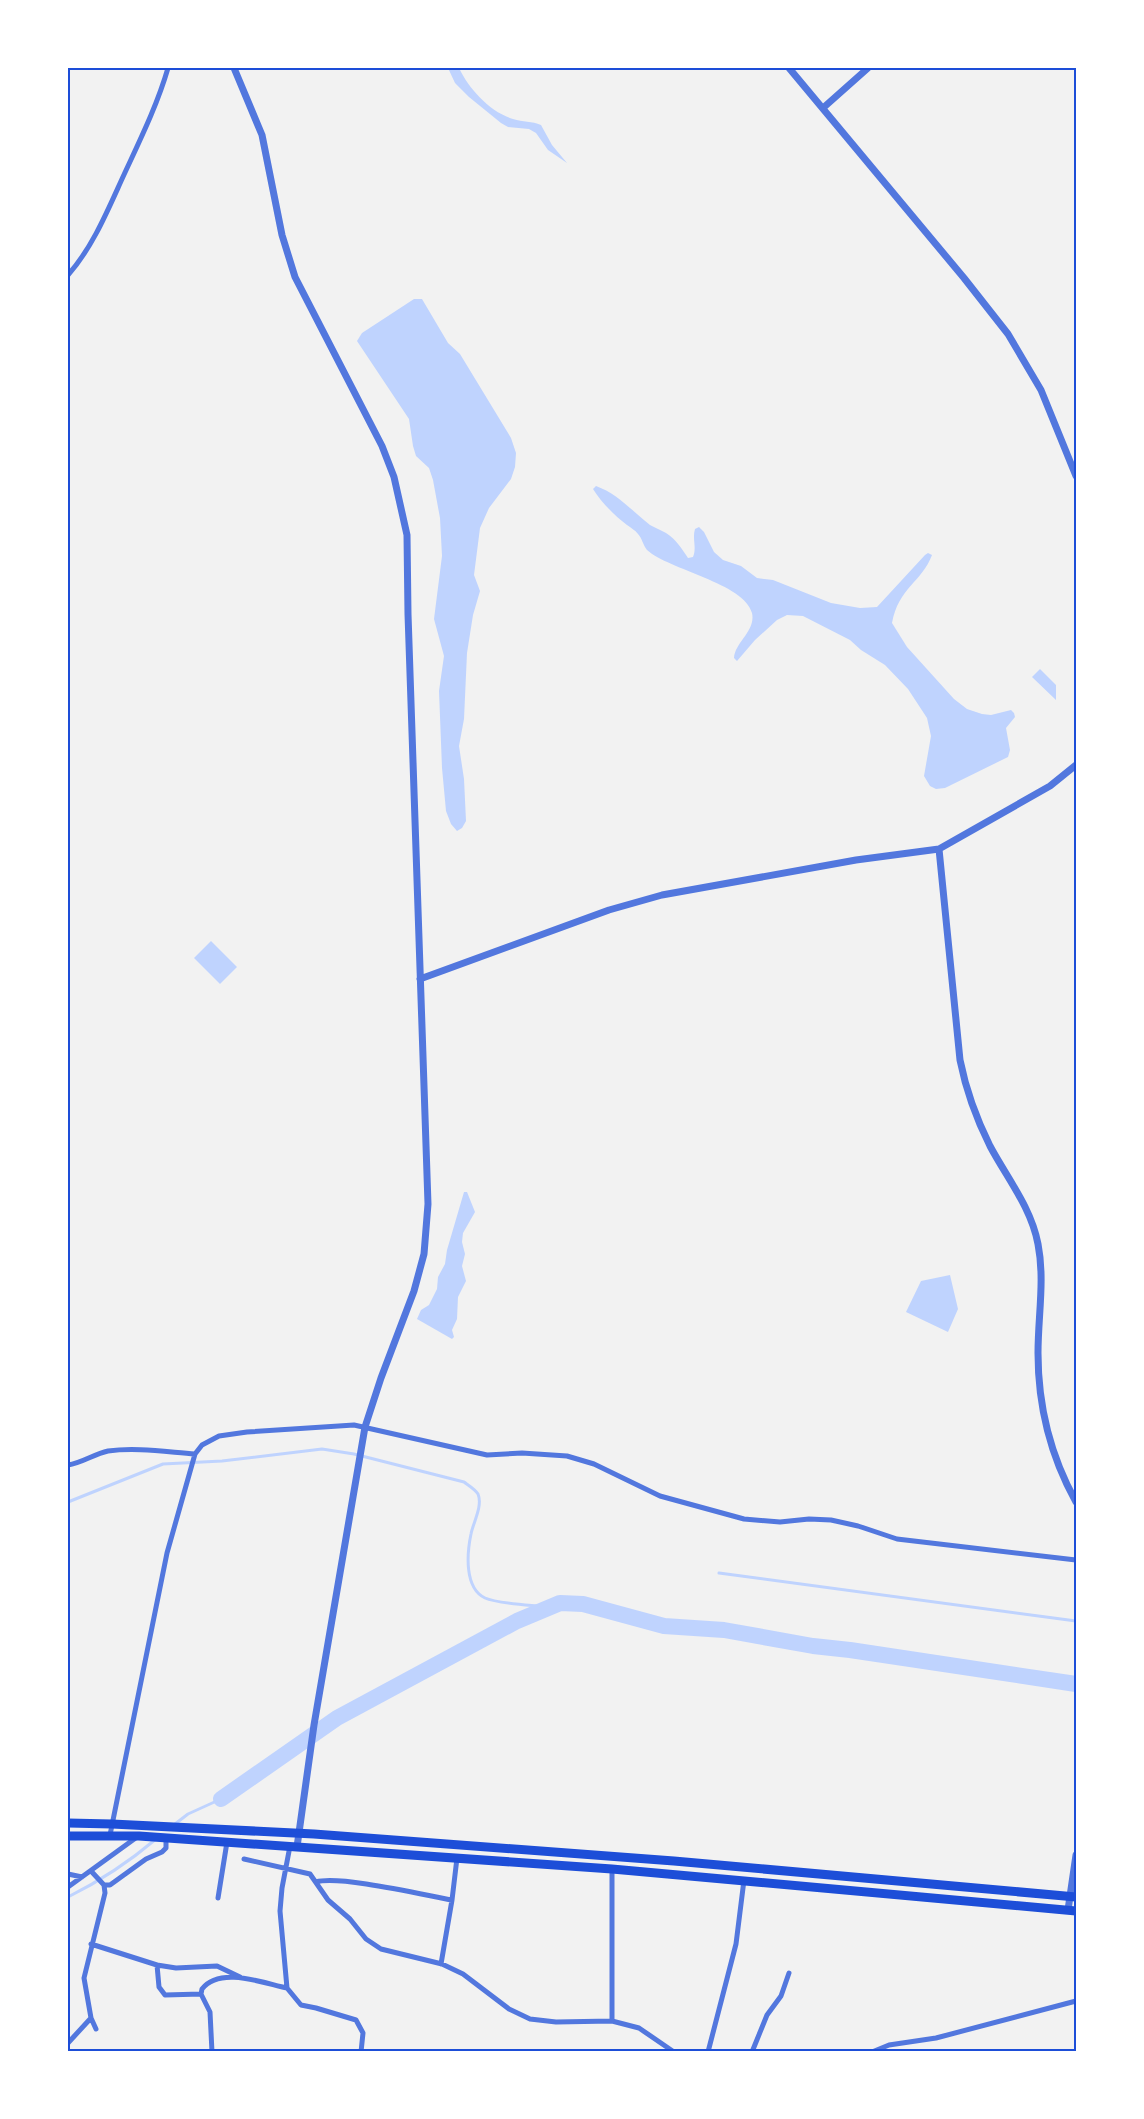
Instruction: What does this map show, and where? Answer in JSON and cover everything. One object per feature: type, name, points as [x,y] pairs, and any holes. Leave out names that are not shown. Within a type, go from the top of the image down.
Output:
[{"type":"main road","points":[[68,1823],[299,1833],[674,1861],[1073,1897]]},
{"type":"main road","points":[[68,1836],[139,1836],[612,1869],[1072,1910]]},
{"type":"street","points":[[68,275],[79,262],[104,218],[146,127],[168,68]]},
{"type":"street","points":[[234,68],[262,135],[282,235],[295,277],[382,446],[394,477],[407,535],[428,1204],[423,1254],[407,1311],[365,1427],[314,1725],[299,1833],[286,1867],[280,1911],[287,1988],[301,2005],[338,2013],[356,2020],[363,2033],[361,2052]]},
{"type":"street","points":[[789,68],[1008,334],[1041,390],[1077,476]]},
{"type":"street","points":[[823,108],[868,68]]},
{"type":"street","points":[[420,979],[609,910],[662,895],[856,860],[939,849],[1050,786],[1077,765]]},
{"type":"street","points":[[939,849],[960,1060],[966,1088],[991,1147],[1024,1205],[1038,1242],[1042,1281],[1038,1354],[1040,1391],[1047,1428],[1059,1467],[1077,1502]]},
{"type":"street","points":[[110,1835],[167,1553],[195,1454],[202,1445],[219,1436],[354,1425],[487,1455],[522,1453],[567,1456],[594,1464],[660,1496],[751,1520],[780,1522],[809,1519],[831,1520],[897,1539],[1077,1560]]},
{"type":"street","points":[[68,1465],[80,1463],[104,1452],[120,1449],[195,1454]]},
{"type":"street","points":[[68,1887],[139,1836]]},
{"type":"street","points":[[104,1885],[110,1885],[146,1859],[162,1852],[166,1848],[166,1838]]},
{"type":"street","points":[[218,1898],[227,1842]]},
{"type":"street","points":[[1072,1910],[1077,1855]]},
{"type":"street","points":[[441,1964],[457,1858]]},
{"type":"street","points":[[244,1859],[310,1874],[328,1900],[350,1918],[366,1939],[381,1949],[441,1964],[463,1974],[509,2009],[530,2019],[556,2022],[612,2021],[639,2028],[674,2052]]},
{"type":"street","points":[[612,1869],[612,2021]]},
{"type":"street","points":[[91,1871],[104,1885],[105,1893],[84,1978],[91,2018],[96,2029]]},
{"type":"street","points":[[68,1874],[82,1877]]},
{"type":"street","points":[[316,1882],[324,1879],[452,1900]]},
{"type":"street","points":[[708,2052],[736,1944],[744,1881]]},
{"type":"street","points":[[91,1944],[157,1965],[176,1968],[217,1966],[243,1978],[287,1988]]},
{"type":"street","points":[[157,1965],[159,1987],[165,1995],[191,1993],[201,1995]]},
{"type":"street","points":[[752,2052],[767,2015],[781,1996],[789,1973]]},
{"type":"street","points":[[212,2052],[210,2012],[201,1995],[202,1989],[212,1980],[243,1978]]},
{"type":"street","points":[[872,2052],[889,2045],[936,2038],[1077,2001]]},
{"type":"street","points":[[68,2043],[91,2018]]},
{"type":"water","points":[[448,68],[459,68],[474,92],[504,116],[541,125],[552,145],[567,163],[548,150],[536,133],[529,129],[508,127],[501,123],[455,83]]},
{"type":"water","points":[[414,299],[422,299],[448,343],[460,354],[511,438],[516,453],[511,479],[489,508],[480,528],[474,575],[480,591],[473,615],[467,653],[464,719],[459,746],[464,779],[466,821],[457,831],[451,824],[446,811],[442,768],[439,691],[444,656],[434,619],[442,556],[440,518],[433,480],[429,468],[416,456],[409,419],[357,341],[362,333]]},
{"type":"water","points":[[596,486],[618,498],[650,525],[670,535],[688,558],[693,557],[694,533],[699,527],[714,552],[723,560],[741,566],[757,578],[773,580],[831,603],[860,608],[877,607],[925,555],[928,553],[932,555],[928,564],[899,601],[892,623],[907,647],[954,699],[967,709],[991,715],[1011,710],[1014,713],[1015,717],[1006,728],[1010,750],[1008,757],[945,788],[936,789],[930,786],[924,776],[931,736],[927,718],[908,689],[885,665],[850,640],[803,616],[787,615],[777,620],[737,661],[734,658],[735,652],[748,631],[752,619],[752,613],[746,602],[721,585],[657,557],[647,550],[641,537],[600,499],[593,489]]},
{"type":"water","points":[[1040,669],[1056,685],[1056,700],[1032,677]]},
{"type":"water","points":[[211,941],[237,967],[220,984],[194,958]]},
{"type":"water","points":[[464,1192],[467,1192],[475,1212],[463,1233],[462,1242],[465,1254],[462,1266],[466,1281],[458,1297],[457,1319],[452,1330],[454,1337],[452,1339],[417,1319],[421,1310],[429,1305],[437,1289],[438,1277],[445,1264]]},
{"type":"water","points":[[950,1275],[958,1309],[948,1332],[906,1312],[921,1281]]},
{"type":"waterway","points":[[68,1502],[163,1464],[222,1461],[322,1449],[354,1454],[464,1482],[471,1487],[478,1494],[479,1499],[468,1560],[473,1586],[478,1593],[491,1600],[548,1607]]},
{"type":"waterway","points":[[719,1573],[1076,1621]]},
{"type":"waterway","points":[[221,1799],[337,1718],[517,1621],[560,1603],[583,1604],[664,1626],[724,1630],[813,1646],[1076,1684]]},
{"type":"waterway","points":[[175,1824],[188,1814],[221,1799]]},
{"type":"waterway","points":[[68,1897],[114,1871],[156,1839]]}]
